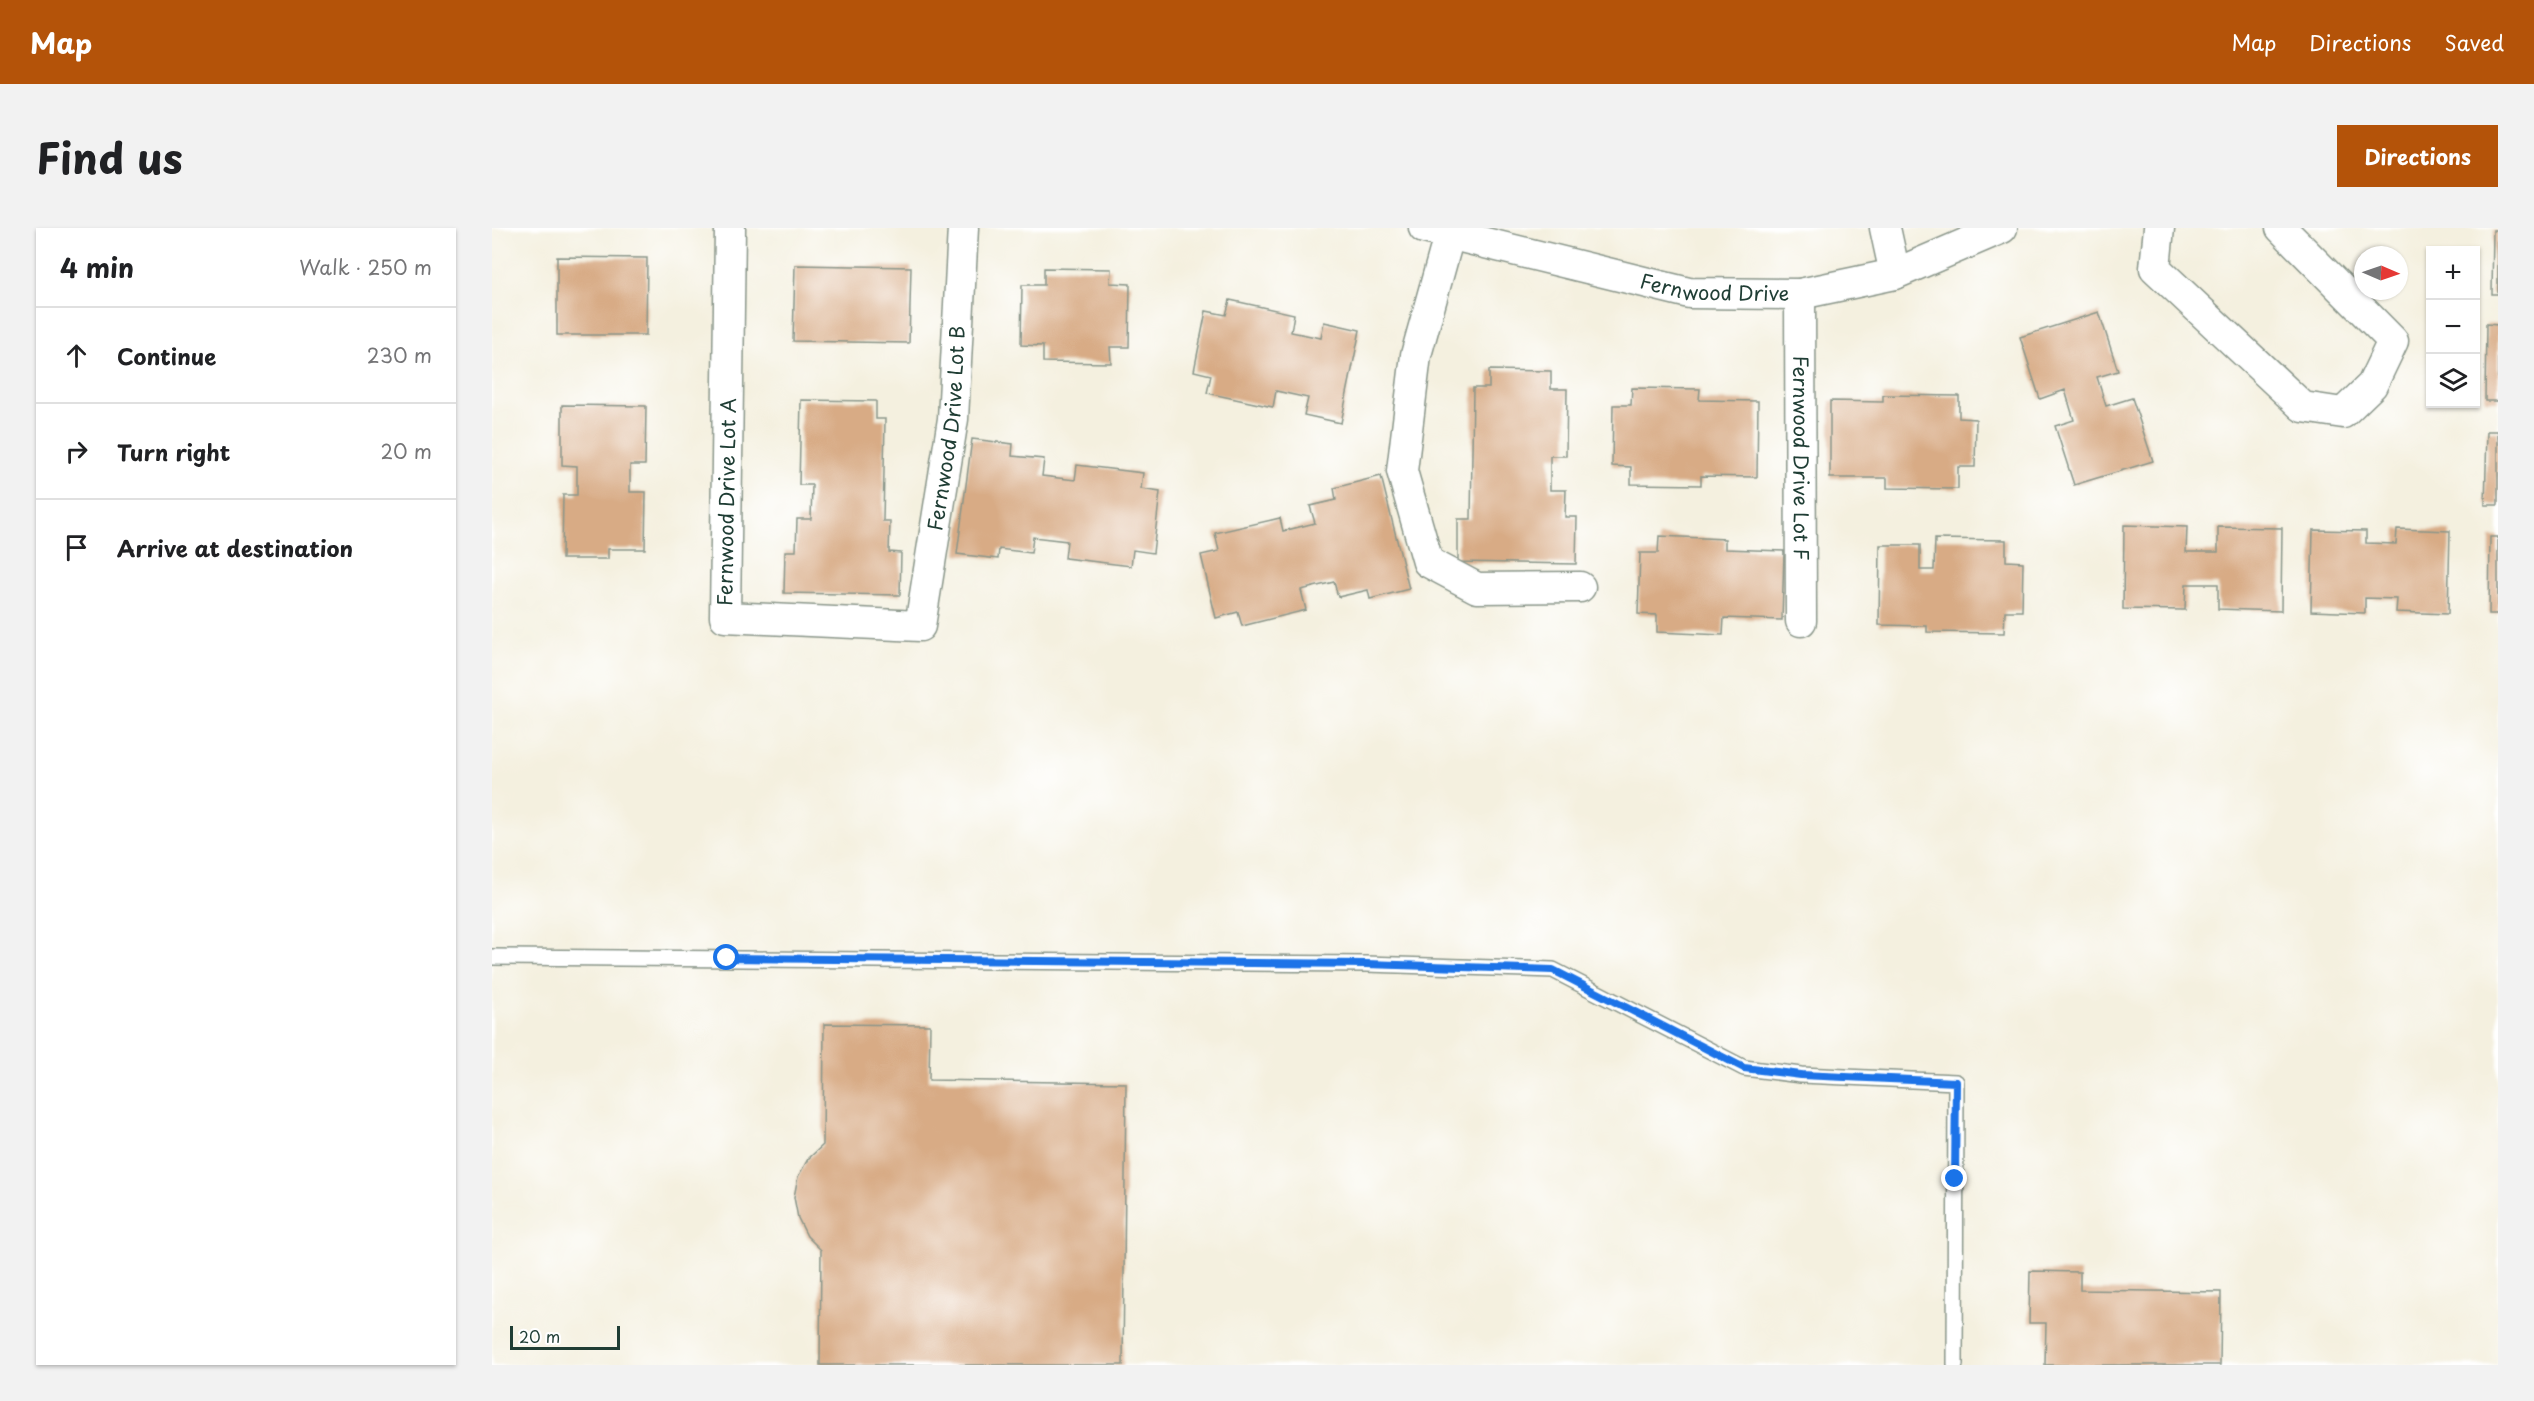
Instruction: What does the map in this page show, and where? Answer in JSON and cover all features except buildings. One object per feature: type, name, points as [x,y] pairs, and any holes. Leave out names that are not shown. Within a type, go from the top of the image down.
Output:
[{"type":"street","name":"Fernwood Drive Lot A","points":[[730,228],[725,617],[920,626]]},
{"type":"street","name":"Fernwood Drive Lot B","points":[[920,626],[953,419],[963,228]]},
{"type":"street","points":[[1885,228],[1895,274]]},
{"type":"street","name":"Fernwood Drive","points":[[1437,232],[1689,292],[1800,294],[1895,274],[2002,228]]},
{"type":"street","points":[[2159,228],[2155,268],[2303,407],[2343,413],[2372,385],[2393,341],[2281,228]]},
{"type":"street","points":[[1437,232],[1416,355],[1402,471],[1428,562],[1477,588],[1580,587]]},
{"type":"street","name":"Fernwood Drive Lot F","points":[[1800,294],[1801,621]]},
{"type":"lane","points":[[492,957],[1366,964],[1553,970],[1744,1068],[1801,1075],[1956,1082],[1955,1365]]},
{"type":"route","points":[[727,958],[1366,964],[1553,970],[1744,1068],[1801,1075],[1956,1082],[1955,1179]]}]
